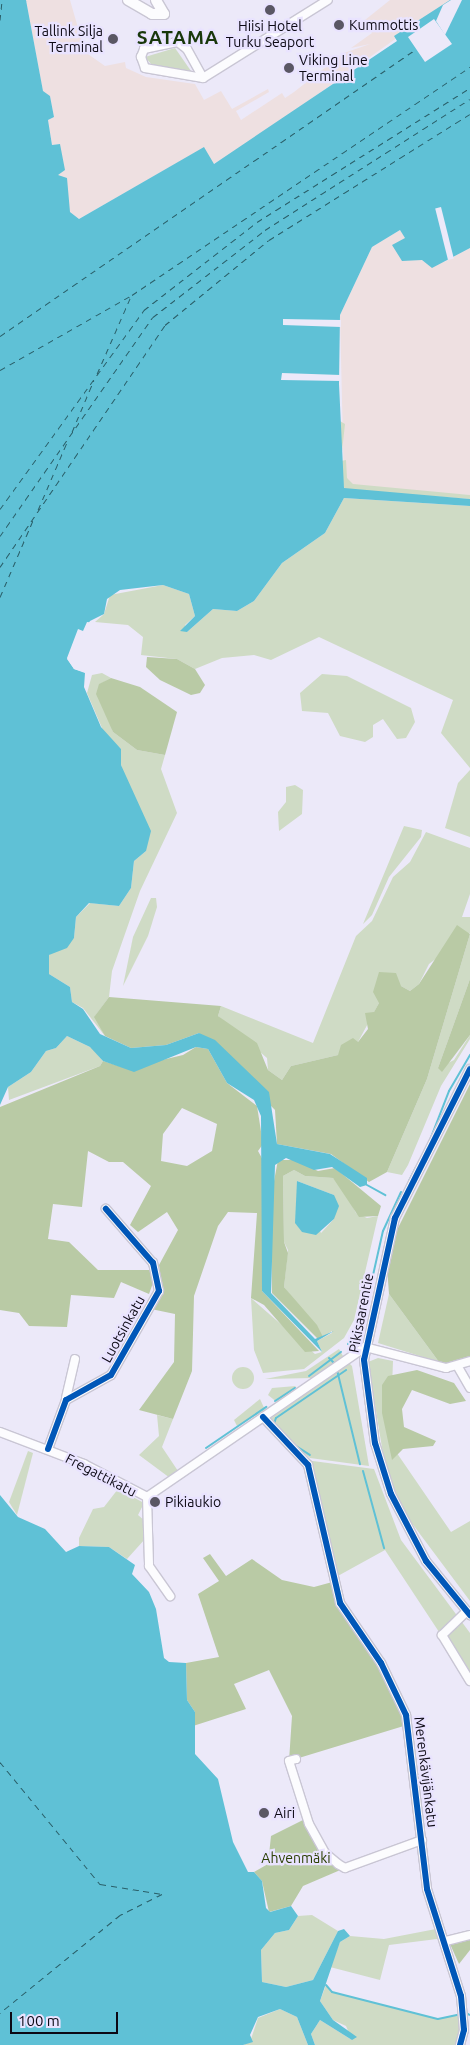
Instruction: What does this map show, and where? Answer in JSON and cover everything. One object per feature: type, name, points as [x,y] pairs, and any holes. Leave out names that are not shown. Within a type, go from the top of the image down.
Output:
[{"type":"main road","points":[[128,0],[152,14],[164,14],[156,0]]},
{"type":"street","points":[[203,78],[178,42],[142,51],[141,61],[149,71],[203,78],[328,0]]},
{"type":"street","name":"Pikisaarentie","points":[[469,1613],[414,1542],[391,1494],[369,1412],[365,1347],[395,1218],[470,1069]]},
{"type":"street","name":"Luotsinkatu","points":[[66,1400],[111,1375],[158,1291],[153,1263],[106,1209]]},
{"type":"street","points":[[170,1596],[148,1566],[147,1497],[365,1347],[458,1368],[470,1361]]},
{"type":"street","points":[[48,1449],[66,1400],[75,1359]]},
{"type":"street","points":[[458,1368],[470,1388]]},
{"type":"street","name":"Merenkävijänkatu","points":[[262,1417],[308,1466],[340,1603],[402,1701],[422,1840],[427,1889],[446,1941],[464,2013],[460,2045]]},
{"type":"street","name":"Fregattikatu","points":[[0,1432],[48,1449],[147,1497]]},
{"type":"street","points":[[469,1613],[442,1635],[470,1681]]},
{"type":"street","points":[[292,1760],[309,1824],[326,1853],[338,1864],[345,1868],[422,1840]]},
{"type":"street","points":[[446,1941],[470,1934]]},
{"type":"shaded area","points":[[26,0],[70,0],[85,52],[105,66],[125,62],[126,68],[146,77],[195,84],[204,100],[221,91],[232,109],[268,89],[269,92],[236,111],[241,120],[282,93],[285,98],[344,53],[370,44],[351,48],[372,33],[365,20],[390,0],[450,0],[244,147],[213,164],[203,148],[79,219],[70,212],[58,175],[60,144],[52,145],[48,120],[54,117],[50,96],[43,92]]},
{"type":"shaded area","points":[[400,230],[424,262],[444,262],[470,248],[470,495],[344,488],[340,315],[372,247]]},
{"type":"green space","points":[[175,48],[191,71],[152,65],[145,57]]},
{"type":"green space","points":[[340,421],[345,424],[341,461],[346,460],[347,478],[353,484],[470,495],[470,499],[345,490],[333,456]]},
{"type":"green space","points":[[344,498],[470,506],[470,768],[441,733],[453,700],[319,637],[271,660],[254,655],[222,658],[195,669],[177,659],[141,655],[143,637],[128,625],[95,622],[104,614],[110,595],[163,585],[189,594],[195,616],[185,625],[187,632],[213,609],[237,611],[254,601],[282,563],[325,533]]},
{"type":"green space","points":[[147,657],[177,659],[195,669],[205,685],[200,693],[191,695],[160,680],[146,667]]},
{"type":"green space","points":[[102,673],[111,678],[100,684],[113,732],[137,750],[165,755],[161,769],[177,813],[140,891],[112,971],[109,997],[95,1016],[105,1036],[83,1008],[72,1002],[70,987],[49,974],[49,955],[74,938],[76,917],[90,903],[119,906],[131,888],[134,861],[146,851],[121,765],[121,749],[105,735],[87,693],[92,675]]},
{"type":"green space","points":[[322,674],[347,676],[411,708],[415,722],[406,738],[397,739],[383,719],[373,725],[373,737],[365,742],[340,736],[328,713],[302,711],[300,693]]},
{"type":"green space","points":[[111,678],[140,687],[177,712],[165,755],[137,750],[113,732],[96,694],[99,684]]},
{"type":"green space","points":[[470,770],[470,837],[445,828],[458,783]]},
{"type":"green space","points":[[295,785],[303,790],[302,814],[279,831],[278,812],[286,802],[286,787]]},
{"type":"green space","points":[[404,826],[422,830],[421,837],[389,877],[372,915],[363,924]]},
{"type":"green space","points":[[426,832],[470,848],[470,894],[462,917],[470,917],[470,933],[429,964],[419,984],[410,991],[401,986],[379,1003],[358,1042],[338,1055],[291,1066],[282,1080],[268,1070],[267,1058],[218,1016],[221,1006],[313,1043],[356,936],[372,921],[393,877],[410,862]]},
{"type":"green space","points":[[151,898],[156,898],[157,907],[148,936],[123,986],[133,937]]},
{"type":"green space","points":[[457,925],[470,934],[427,1079],[387,1172],[369,1182],[331,1154],[277,1144],[275,1110],[199,1033],[166,1045],[131,1048],[105,1036],[94,1017],[109,997],[221,1006],[218,1016],[257,1043],[268,1070],[282,1080],[291,1066],[338,1055],[341,1045],[353,1038],[358,1042],[368,1029],[365,1013],[374,1012],[379,1003],[373,992],[379,972],[396,973],[401,986],[410,991],[419,984]]},
{"type":"green space","points":[[470,934],[470,979],[438,1068],[454,1060],[470,1035],[470,1039],[441,1086],[402,1175],[387,1172],[427,1079]]},
{"type":"green space","points":[[470,979],[470,1035],[442,1072],[438,1068]]},
{"type":"green space","points":[[67,1036],[92,1048],[103,1061],[100,1066],[9,1100],[8,1087],[31,1072],[46,1051],[56,1048]]},
{"type":"green space","points":[[196,1047],[208,1049],[227,1083],[257,1106],[263,1144],[258,1151],[264,1162],[262,1291],[319,1351],[305,1352],[264,1305],[251,1298],[257,1213],[228,1212],[218,1226],[194,1296],[192,1371],[173,1419],[139,1410],[174,1362],[175,1314],[151,1309],[162,1288],[159,1265],[178,1230],[167,1212],[138,1232],[130,1225],[151,1186],[123,1162],[109,1162],[88,1151],[82,1207],[53,1204],[48,1239],[69,1242],[98,1270],[151,1270],[153,1283],[149,1294],[121,1282],[114,1298],[71,1295],[67,1327],[29,1326],[19,1313],[0,1310],[0,1107],[100,1066],[103,1061],[135,1071],[145,1064],[183,1055]],"holes":[[[182,1108],[217,1124],[212,1151],[187,1166],[161,1161],[163,1134]]]},
{"type":"green space","points":[[470,1084],[470,1357],[446,1364],[439,1362],[389,1294],[387,1266],[397,1230]]},
{"type":"green space","points":[[278,1160],[295,1160],[318,1171],[335,1168],[381,1206],[378,1216],[359,1217],[333,1178],[305,1176],[294,1170],[283,1176],[284,1242],[288,1253],[284,1287],[317,1325],[323,1337],[318,1339],[272,1293],[271,1197]]},
{"type":"green space","points":[[294,1170],[305,1176],[333,1178],[343,1188],[356,1213],[367,1218],[378,1216],[354,1320],[344,1338],[304,1369],[263,1373],[254,1350],[251,1298],[315,1354],[322,1352],[317,1341],[332,1333],[332,1331],[323,1337],[284,1287],[288,1250],[284,1242],[283,1176]],"holes":[[[297,1181],[334,1195],[334,1219],[321,1233]]]},
{"type":"green space","points":[[389,1294],[439,1362],[378,1343]]},
{"type":"green space","points":[[339,1349],[343,1356],[313,1378],[265,1379],[306,1371]]},
{"type":"green space","points":[[378,1358],[393,1361],[390,1443],[451,1532],[470,1521],[470,1601],[405,1514],[385,1466],[368,1362]]},
{"type":"green space","points":[[347,1361],[352,1366],[369,1466],[310,1458],[272,1428],[270,1419]]},
{"type":"green space","points":[[243,1367],[251,1370],[254,1378],[251,1386],[243,1389],[235,1386],[232,1378],[235,1370]]},
{"type":"green space","points":[[417,1370],[454,1383],[466,1401],[450,1404],[412,1390],[402,1409],[404,1427],[436,1441],[433,1446],[403,1449],[392,1460],[382,1413],[382,1385],[388,1376]]},
{"type":"green space","points":[[296,1386],[278,1403],[268,1395],[272,1388]]},
{"type":"green space","points":[[260,1399],[265,1410],[237,1426],[234,1420]]},
{"type":"green space","points":[[157,1415],[173,1419],[162,1447],[178,1471],[170,1478],[139,1455],[159,1436]]},
{"type":"green space","points":[[28,1451],[33,1453],[17,1515],[9,1502]]},
{"type":"green space","points":[[305,1460],[374,1469],[401,1540],[470,1633],[470,1679],[385,1550],[336,1577]]},
{"type":"green space","points":[[118,1489],[144,1503],[138,1515],[145,1521],[145,1539],[127,1559],[109,1547],[79,1546],[79,1538],[93,1509],[104,1507]]},
{"type":"green space","points":[[210,1554],[226,1576],[252,1559],[282,1580],[314,1587],[336,1581],[340,1603],[381,1663],[407,1725],[289,1761],[292,1716],[269,1670],[234,1684],[246,1709],[193,1726],[195,1712],[187,1700],[186,1663],[219,1657],[198,1594],[219,1581],[203,1558]]},
{"type":"green space","name":"Ahvenmäki","points":[[307,1818],[319,1843],[345,1868],[303,1886],[291,1906],[269,1912],[262,1881],[254,1872],[268,1864],[271,1836]]},
{"type":"green space","points":[[312,1915],[338,1931],[313,1980],[286,1987],[262,1982],[261,1950],[275,1933],[289,1930],[298,1916]]},
{"type":"green space","points":[[441,1928],[445,1938],[389,1945],[380,1980],[330,1967],[340,1942],[350,1936],[384,1939]]},
{"type":"green space","points":[[470,1935],[470,1950],[459,1964],[450,1944]]},
{"type":"green space","points":[[326,1985],[332,1992],[438,2019],[463,2013],[459,2045],[315,2045],[311,2034],[320,2020],[352,2040],[346,2026],[333,2020],[320,2001]]},
{"type":"green space","points":[[280,2009],[297,2017],[308,2045],[243,2045],[250,2042],[258,2018]]},
{"type":"water","points":[[0,0],[26,0],[43,91],[50,96],[54,117],[48,120],[52,145],[60,144],[65,170],[58,175],[67,178],[70,212],[79,219],[204,147],[214,164],[397,41],[394,36],[450,0],[470,0],[470,248],[432,268],[422,260],[402,261],[392,245],[405,238],[400,230],[372,247],[340,315],[339,384],[344,488],[470,499],[470,506],[344,498],[325,533],[282,563],[254,601],[237,611],[213,609],[187,632],[180,631],[195,616],[189,594],[163,585],[120,590],[107,599],[104,614],[90,621],[67,659],[74,669],[85,673],[84,687],[101,727],[121,749],[121,765],[151,831],[146,851],[134,861],[131,888],[119,906],[89,903],[76,917],[74,938],[67,948],[49,955],[49,974],[70,987],[72,1002],[83,1009],[100,1034],[131,1048],[166,1045],[199,1033],[215,1040],[269,1092],[277,1144],[330,1154],[367,1178],[367,1185],[360,1187],[332,1167],[314,1170],[286,1158],[275,1165],[271,1293],[315,1339],[334,1331],[317,1341],[322,1352],[262,1291],[261,1116],[254,1100],[227,1083],[208,1049],[196,1047],[134,1072],[103,1061],[90,1047],[67,1036],[56,1048],[46,1051],[31,1072],[8,1087],[0,1105]],"holes":[[[434,19],[452,44],[425,62],[408,37]]]},
{"type":"water","points":[[297,1181],[334,1195],[339,1206],[334,1219],[316,1235],[302,1232],[295,1223]]},
{"type":"water","points":[[0,1495],[18,1517],[45,1529],[66,1552],[79,1546],[109,1547],[135,1565],[132,1574],[149,1592],[156,1609],[164,1658],[169,1662],[186,1663],[187,1700],[195,1712],[195,1754],[218,1779],[233,1842],[248,1872],[254,1872],[262,1881],[266,1908],[270,1912],[291,1906],[298,1916],[289,1930],[275,1933],[261,1950],[262,1982],[286,1987],[313,1980],[338,1931],[344,1929],[350,1936],[340,1942],[320,2001],[333,2020],[357,2037],[352,2040],[320,2020],[311,2034],[315,2045],[308,2045],[297,2017],[280,2009],[258,2017],[250,2035],[253,2042],[243,2045],[0,2045]]},
{"type":"pier","points":[[451,0],[462,0],[445,35],[436,21],[443,5]]},
{"type":"pier","points":[[441,207],[454,258],[448,260],[435,208]]},
{"type":"pier","points":[[283,319],[341,320],[341,327],[283,325]]},
{"type":"pier","points":[[282,373],[341,375],[341,381],[281,380]]},
{"type":"pier","points":[[87,622],[97,623],[89,624],[69,660],[87,673],[74,669],[67,658],[78,629],[83,631]]},
{"type":"waterway","points":[[428,1145],[449,1091],[470,1055]]},
{"type":"waterway","points":[[409,1181],[416,1167]]},
{"type":"waterway","points":[[367,1185],[385,1195]]},
{"type":"waterway","points":[[362,1324],[383,1231],[401,1192]]},
{"type":"waterway","points":[[348,1344],[359,1330]]},
{"type":"waterway","points":[[309,1376],[341,1352]]},
{"type":"waterway","points":[[329,1358],[333,1362]]},
{"type":"waterway","points":[[337,1370],[360,1464]]},
{"type":"waterway","points":[[274,1424],[276,1418],[346,1370]]},
{"type":"waterway","points":[[275,1401],[295,1388]]},
{"type":"waterway","points":[[206,1448],[266,1407]]},
{"type":"waterway","points":[[293,1444],[310,1455]]},
{"type":"waterway","points":[[363,1471],[384,1548]]},
{"type":"waterway","points":[[326,1985],[332,1992],[438,2019],[461,2014]]},
{"type":"waterway","points":[[466,2013],[470,2015]]},
{"type":"ferry route","points":[[0,20],[2,0]]},
{"type":"ferry route","points":[[0,336],[416,49]]},
{"type":"ferry route","points":[[0,370],[132,295],[470,67]]},
{"type":"ferry route","points":[[0,509],[144,310],[257,222],[470,88]]},
{"type":"ferry route","points":[[0,536],[153,317],[265,230],[470,99]]},
{"type":"ferry route","points":[[0,567],[165,325],[269,240],[470,114]]},
{"type":"ferry route","points":[[97,374],[131,296]]},
{"type":"ferry route","points":[[72,432],[94,380]]},
{"type":"ferry route","points":[[38,510],[68,440]]},
{"type":"ferry route","points":[[0,597],[34,518]]},
{"type":"ferry route","points":[[0,1762],[100,1884],[162,1894],[120,1915],[0,2013]]},
{"type":"cycle path","points":[[470,1069],[395,1218],[364,1360],[375,1443],[391,1494],[426,1561],[470,1615]]},
{"type":"cycle path","points":[[48,1449],[66,1400],[111,1375],[159,1291],[153,1263],[106,1209]]},
{"type":"cycle path","points":[[263,1417],[308,1465],[340,1603],[381,1663],[406,1715],[427,1889],[461,1996],[464,2030],[460,2045]]},
{"type":"place","name":"Hiisi Hotel Turku Seaport","points":[[270,10]]},
{"type":"place","name":"Kummottis","points":[[339,25]]},
{"type":"place","name":"Tallink Silja Terminal","points":[[113,39]]},
{"type":"place","name":"Viking Line Terminal","points":[[289,68]]},
{"type":"place","name":"Pikiaukio","points":[[155,1502]]},
{"type":"place","name":"Airi","points":[[264,1813]]},
{"type":"district","name":"SATAMA","points":[[178,38]]}]
